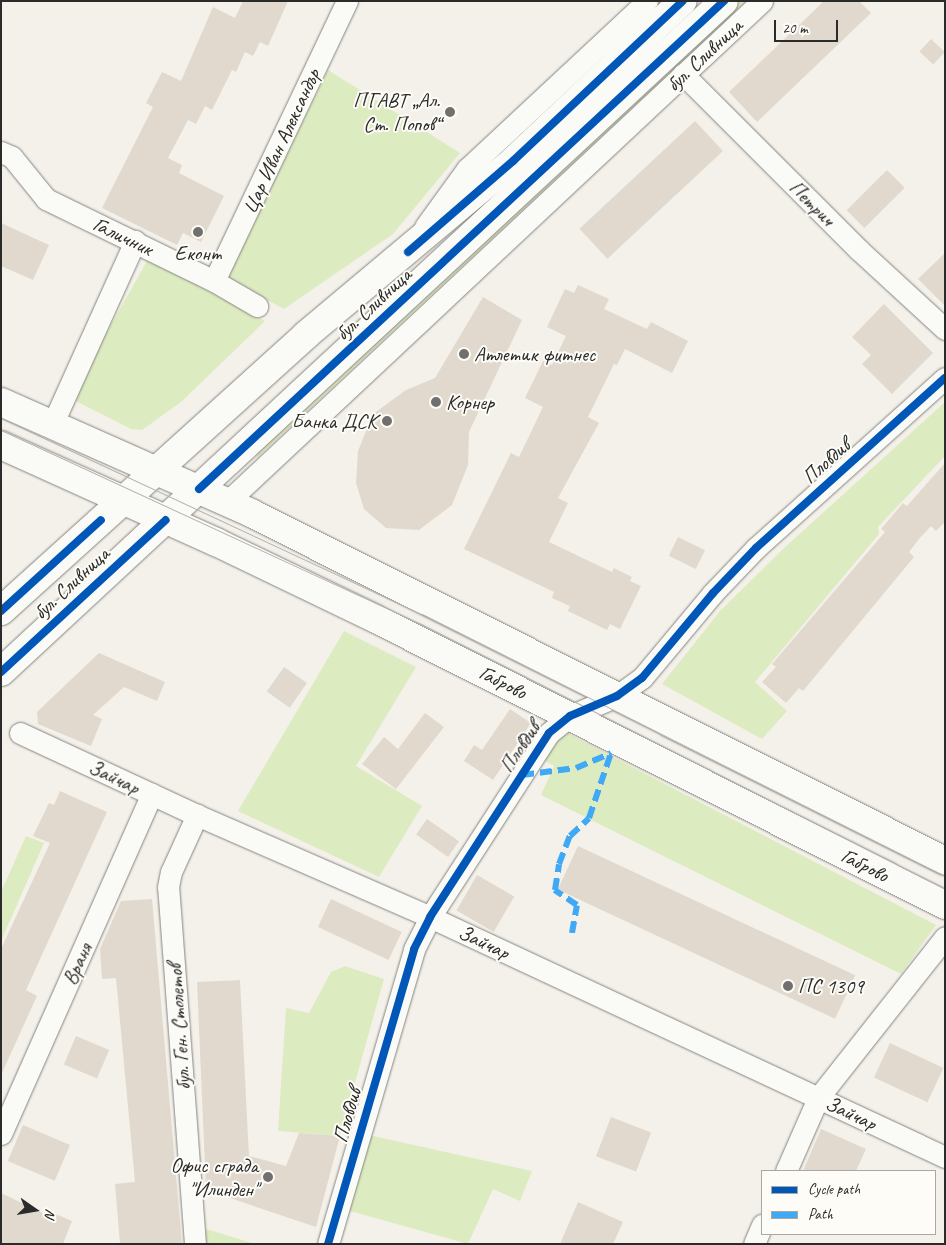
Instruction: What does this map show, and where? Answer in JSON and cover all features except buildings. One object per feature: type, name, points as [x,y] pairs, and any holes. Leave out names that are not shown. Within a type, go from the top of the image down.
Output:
[{"type":"main road","name":"бул. Сливница","points":[[1,611],[306,335],[408,252],[513,161],[683,1]]},
{"type":"main road","name":"бул. Сливница","points":[[1,672],[724,1]]},
{"type":"main road","name":"Габрово","points":[[1,402],[227,502],[945,861]]},
{"type":"main road","name":"Габрово","points":[[1,445],[376,619],[945,905]]},
{"type":"street","name":"Цар Иван Александър","points":[[214,280],[347,1]]},
{"type":"street","name":"бул. Сливница","points":[[408,252],[467,168],[647,1]]},
{"type":"street","name":"бул. Сливница","points":[[227,502],[762,1]]},
{"type":"street","name":"Петрич","points":[[683,74],[859,250],[945,329]]},
{"type":"street","name":"Галичник","points":[[1,152],[12,157],[46,199],[214,280],[257,306]]},
{"type":"street","points":[[52,425],[135,241]]},
{"type":"street","name":"Пловдив","points":[[328,1244],[414,949],[430,917],[549,733],[570,716],[617,696],[642,678],[714,593],[756,548],[945,378]]},
{"type":"street","points":[[199,489],[252,479]]},
{"type":"street","name":"Зайчар","points":[[20,733],[197,815],[430,917],[945,1156]]},
{"type":"street","name":"Враня","points":[[1,1134],[152,794]]},
{"type":"street","name":"бул. Ген. Столетов","points":[[195,1244],[168,888],[170,872],[197,815]]},
{"type":"street","points":[[786,1170],[818,1098],[945,937]]},
{"type":"street","points":[[754,1244],[761,1227]]},
{"type":"green space","points":[[734,1],[747,1],[257,458],[257,452]]},
{"type":"green space","points":[[328,70],[460,153],[393,234],[284,309],[227,279]]},
{"type":"green space","points":[[148,259],[265,321],[181,402],[142,430],[131,429],[70,398]]},
{"type":"green space","points":[[945,402],[945,456],[878,527],[879,534],[755,682],[787,711],[762,739],[662,684],[720,611],[783,549]]},
{"type":"green space","points":[[344,631],[416,667],[356,766],[422,806],[379,877],[238,811]]},
{"type":"green space","points":[[560,731],[936,925],[901,974],[541,795],[554,766],[541,759]]},
{"type":"green space","points":[[26,836],[44,843],[1,941],[1,892]]},
{"type":"green space","points":[[345,966],[384,979],[340,1136],[278,1131],[286,1008],[309,1013],[331,972]]},
{"type":"green space","points":[[364,1134],[532,1171],[520,1201],[493,1189],[468,1244],[343,1209]]},
{"type":"green space","points":[[194,1226],[213,1231],[255,1244],[195,1244]]},
{"type":"tram line","points":[[1,418],[422,614],[945,876]]},
{"type":"tram line","points":[[1,430],[417,622],[945,889]]},
{"type":"marked path","points":[[522,775],[576,768],[611,753]]},
{"type":"marked path","points":[[572,933],[577,905],[555,890],[559,864],[570,836],[589,818],[611,753]]},
{"type":"cycle path","points":[[408,252],[513,161],[683,1]]},
{"type":"cycle path","points":[[199,489],[724,1]]},
{"type":"cycle path","points":[[328,1244],[414,949],[430,917],[549,733],[570,716],[617,696],[642,678],[713,593],[756,548],[945,378]]},
{"type":"cycle path","points":[[1,611],[101,520]]},
{"type":"cycle path","points":[[1,672],[166,520]]},
{"type":"place","name":"ПГАВТ „Ал. Ст. Попов“","points":[[450,112]]},
{"type":"place","name":"Еконт","points":[[198,232]]},
{"type":"place","name":"Атлетик фитнес","points":[[464,354]]},
{"type":"place","name":"Корнер","points":[[436,402]]},
{"type":"place","name":"Банка ДСК","points":[[387,421]]},
{"type":"place","name":"ПС 1309","points":[[788,986]]},
{"type":"place","name":"Офис сграда \"Илинден\"","points":[[268,1177]]}]
